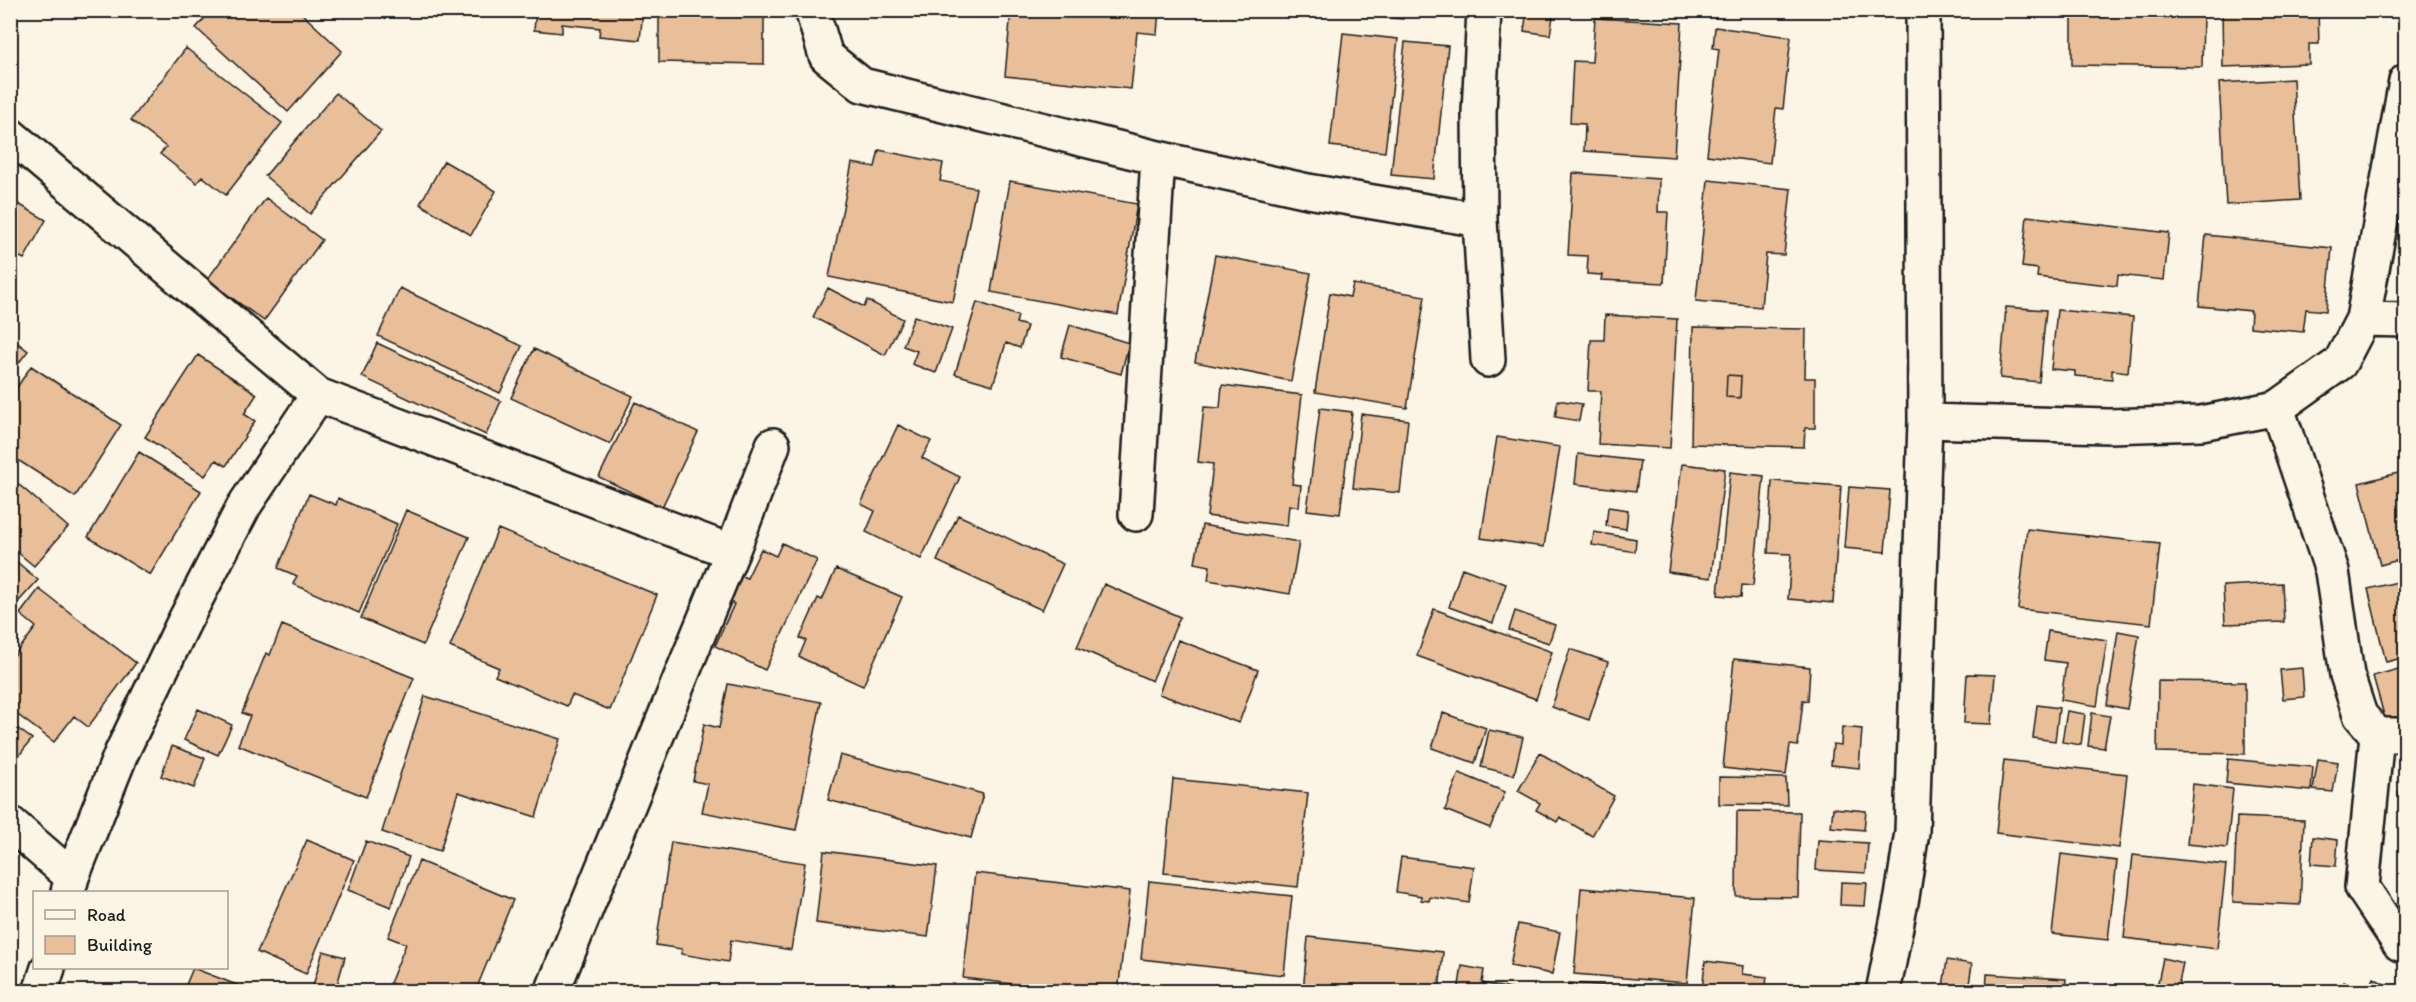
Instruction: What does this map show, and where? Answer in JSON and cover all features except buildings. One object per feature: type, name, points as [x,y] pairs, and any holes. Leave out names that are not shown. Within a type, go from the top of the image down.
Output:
[{"type":"street","points":[[812,10],[826,56],[862,85],[1158,158],[1308,191],[1480,220]]},
{"type":"street","points":[[1485,10],[1479,112],[1480,220],[1488,360]]},
{"type":"street","points":[[1883,992],[1902,897],[1912,831],[1925,421],[1923,10]]},
{"type":"street","points":[[1925,421],[2109,426],[2201,423],[2277,408],[2340,363],[2363,319],[2406,81]]},
{"type":"street","points":[[10,135],[318,395],[732,552]]},
{"type":"street","points":[[1136,514],[1158,158]]},
{"type":"street","points":[[2363,319],[2406,320]]},
{"type":"street","points":[[10,823],[70,885],[121,754],[183,624],[244,506],[318,395]]},
{"type":"street","points":[[2277,408],[2332,571],[2347,675],[2360,716],[2391,735],[2362,887],[2400,944],[2406,945]]},
{"type":"street","points":[[552,992],[732,552],[773,445]]},
{"type":"street","points":[[40,992],[48,969]]}]
